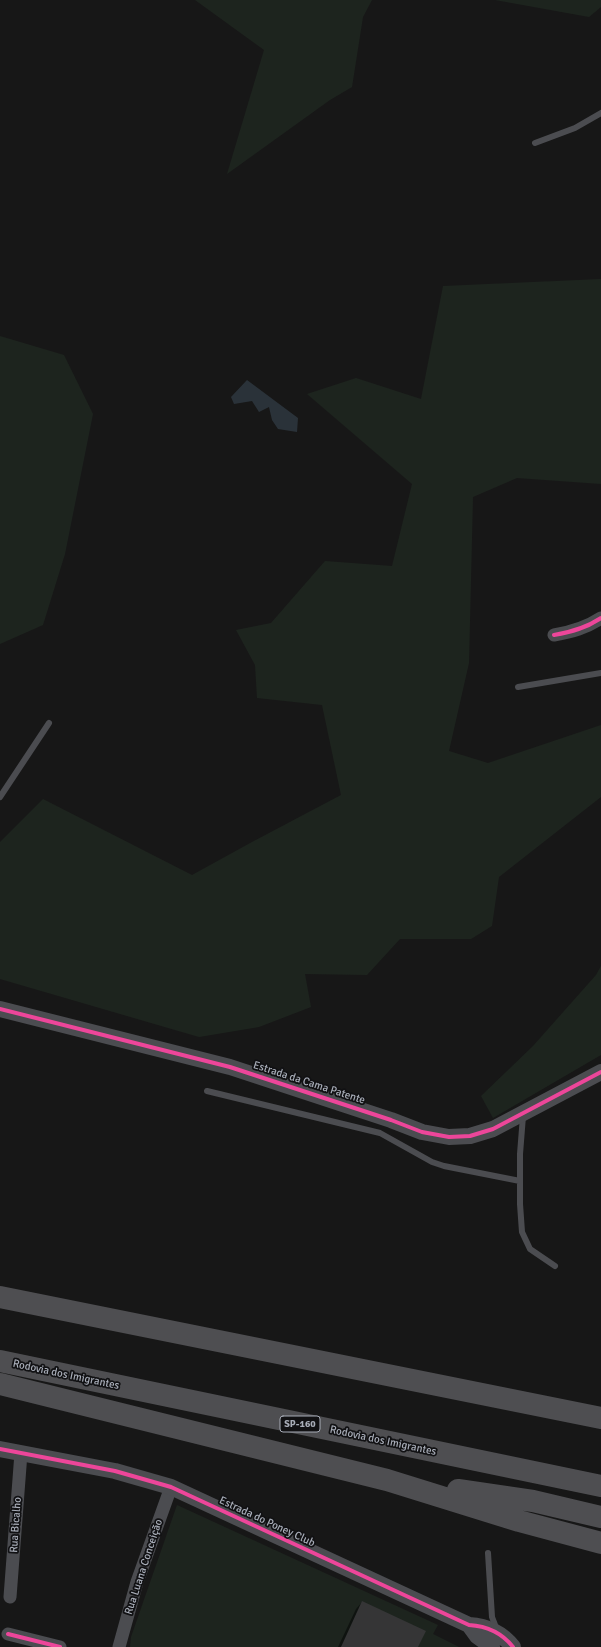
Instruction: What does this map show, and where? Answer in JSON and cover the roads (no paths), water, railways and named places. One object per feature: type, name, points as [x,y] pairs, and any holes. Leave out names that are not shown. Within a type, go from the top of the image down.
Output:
[{"type":"highway","points":[[0,1297],[601,1418]]},
{"type":"highway","name":"Rodovia dos Imigrantes","points":[[0,1361],[601,1486]]},
{"type":"highway","points":[[0,1384],[388,1480],[519,1521],[601,1542]]},
{"type":"highway","points":[[578,1413],[601,1414]]},
{"type":"highway","points":[[388,1480],[533,1502],[601,1517]]},
{"type":"street","points":[[554,635],[573,632],[590,625],[601,618]]},
{"type":"street","name":"Estrada da Cama Patente","points":[[0,1009],[230,1066],[391,1120],[422,1132],[449,1137],[470,1136],[493,1129],[601,1072]]},
{"type":"street","name":"Estrada do Poney Club","points":[[0,1449],[115,1471],[171,1487],[469,1625],[482,1626],[496,1641],[512,1647]]},
{"type":"street","name":"Rua Bicalho","points":[[10,1598],[21,1452]]},
{"type":"street","name":"Rua Luana Conceição","points":[[119,1647],[137,1582],[171,1487]]},
{"type":"street","points":[[8,1634],[60,1647]]},
{"type":"lane","points":[[535,143],[574,128],[601,113]]},
{"type":"lane","points":[[518,688],[601,672]]},
{"type":"lane","points":[[0,797],[49,722]]},
{"type":"lane","points":[[206,1092],[380,1133],[432,1162],[444,1166],[520,1182]]},
{"type":"lane","points":[[523,1114],[520,1182],[522,1232],[530,1249],[555,1266]]},
{"type":"lane","points":[[488,1553],[492,1617],[496,1641]]}]
